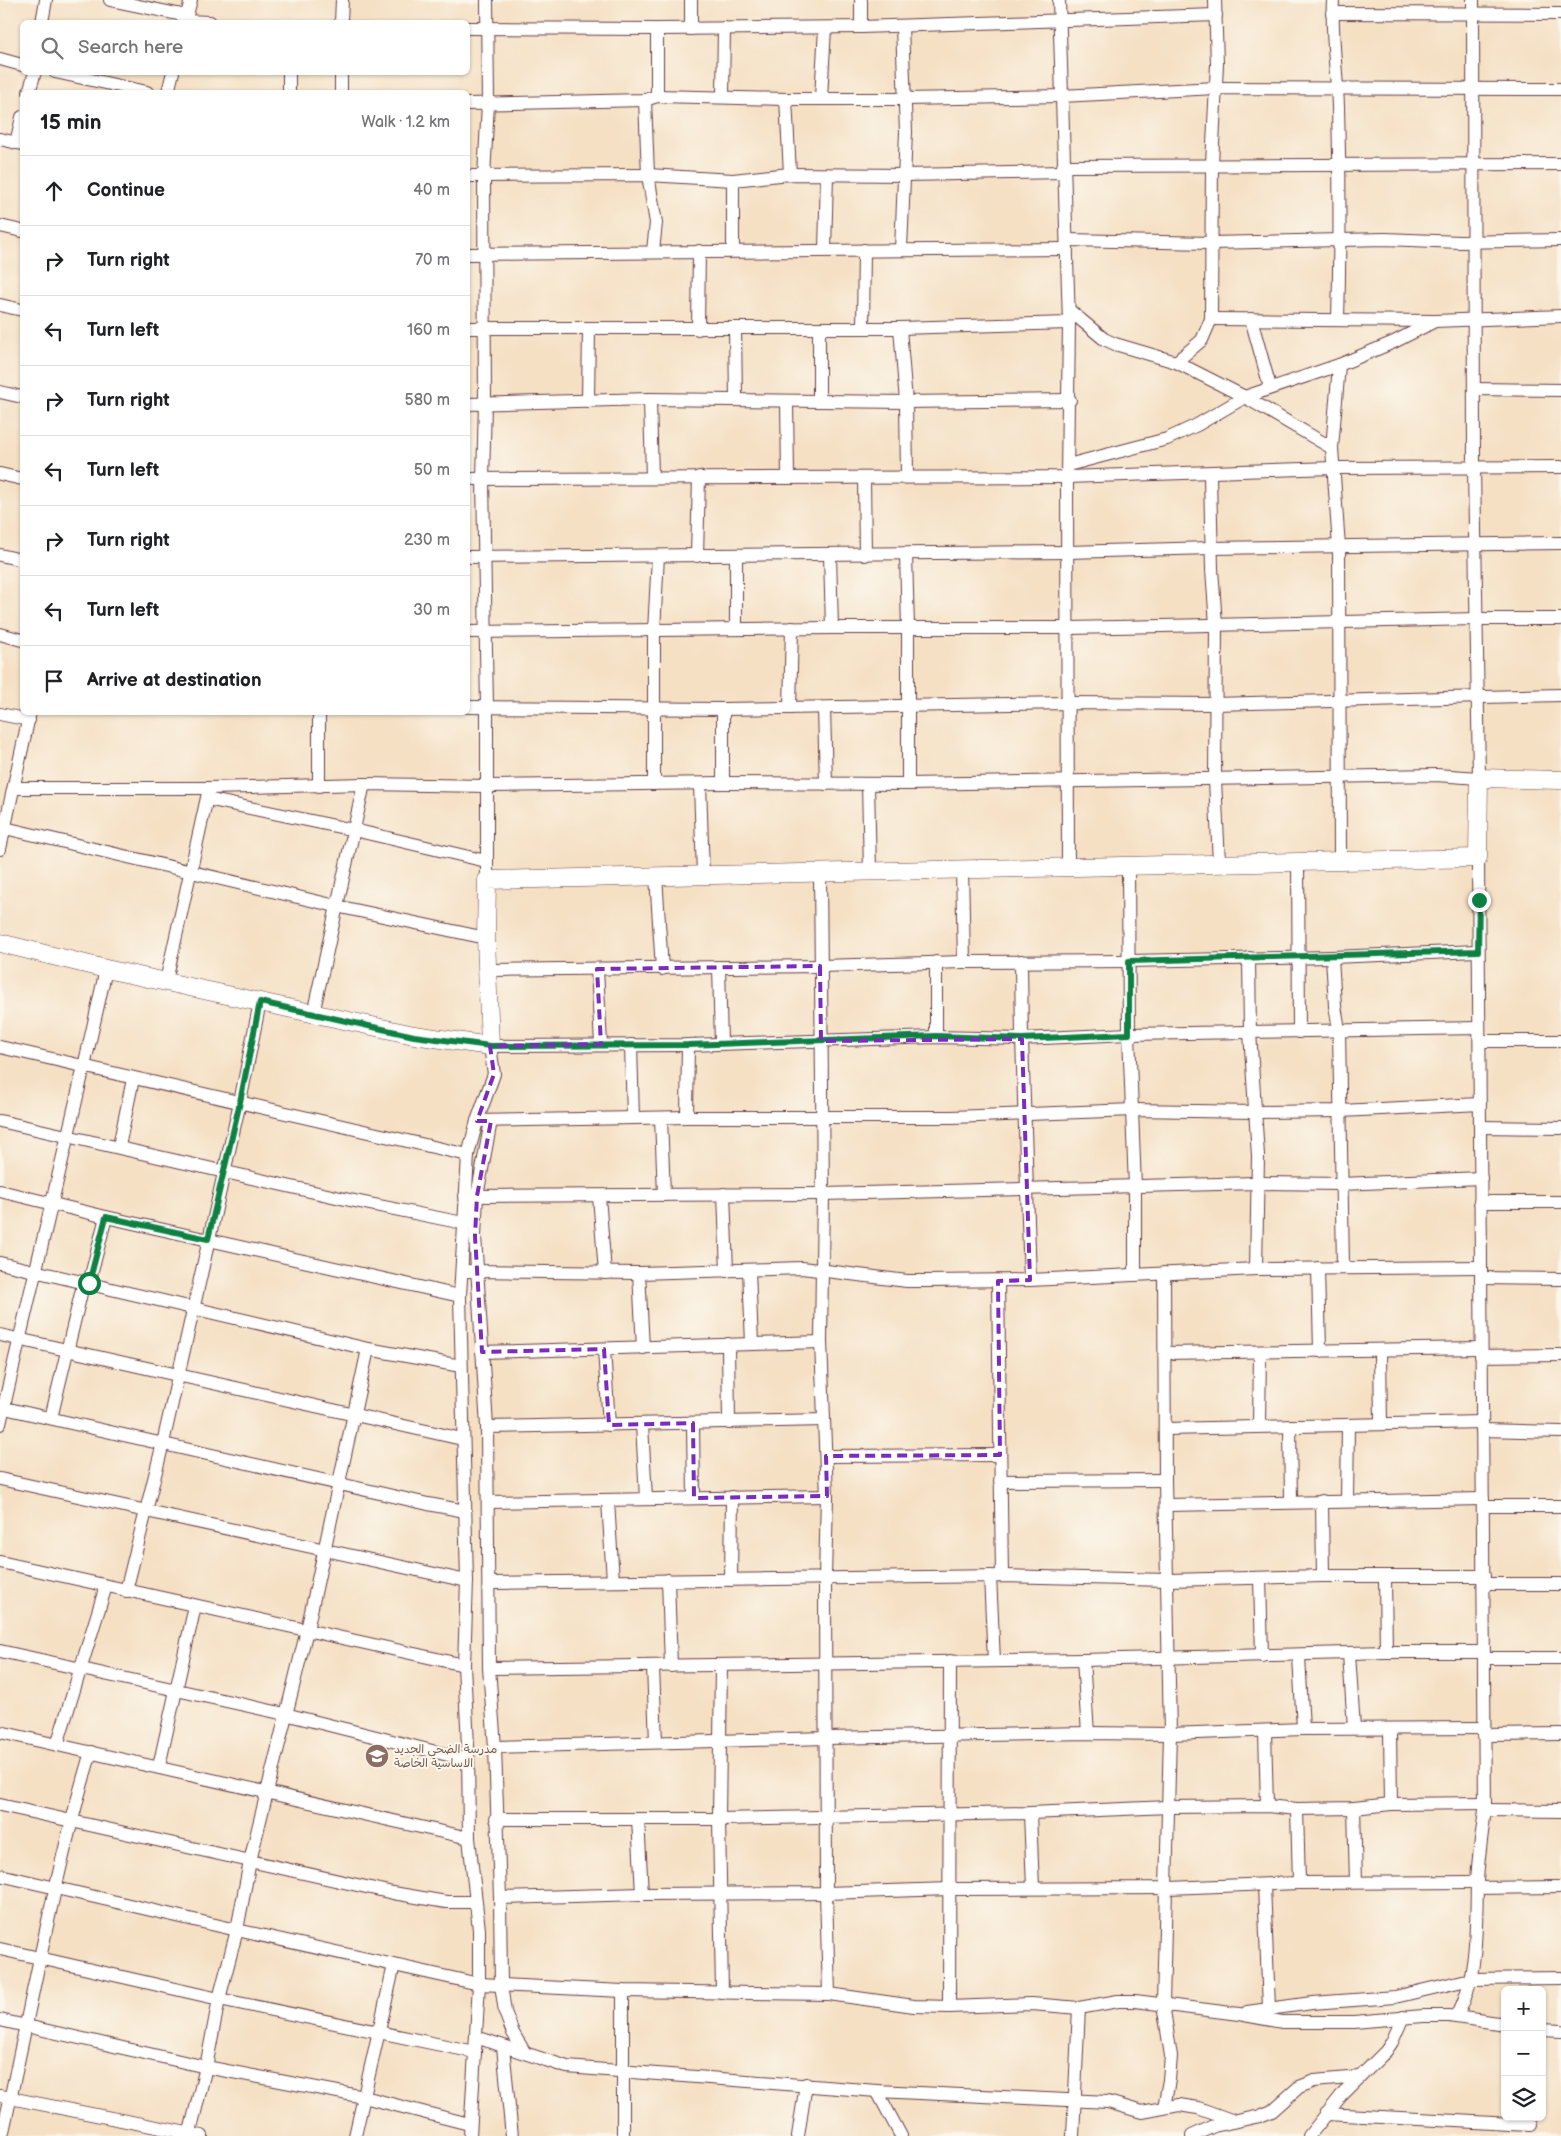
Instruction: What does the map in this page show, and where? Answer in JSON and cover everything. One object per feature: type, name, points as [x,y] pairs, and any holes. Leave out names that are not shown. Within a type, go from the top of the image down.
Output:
[{"type":"main road","points":[[0,943],[106,969],[314,1014],[438,1040],[490,1046],[486,970],[487,880],[1478,858],[1479,778],[1561,780]]},
{"type":"street","points":[[42,20],[46,0]]},
{"type":"street","points":[[110,0],[186,20],[191,0]]},
{"type":"street","points":[[342,0],[342,20]]},
{"type":"street","points":[[487,0],[488,104],[484,176],[484,479],[488,707],[487,880]]},
{"type":"street","points":[[691,0],[691,29]]},
{"type":"street","points":[[861,0],[861,27]]},
{"type":"street","points":[[1059,0],[1070,400],[1067,471],[1069,628],[1068,866]]},
{"type":"street","points":[[1176,362],[1202,340],[1211,319],[1210,243],[1216,88],[1215,0]]},
{"type":"street","points":[[1333,0],[1332,41],[1337,88],[1339,163],[1338,320]]},
{"type":"street","points":[[9,794],[208,794],[364,784],[487,786],[723,783],[908,784],[1436,775],[1479,778],[1474,467],[1474,0]]},
{"type":"street","points":[[1332,13],[1561,14]]},
{"type":"street","points":[[470,28],[826,28],[1216,15]]},
{"type":"street","points":[[900,249],[905,175],[905,99],[902,26]]},
{"type":"street","points":[[723,96],[724,28]]},
{"type":"street","points":[[821,98],[826,28]]},
{"type":"street","points":[[653,251],[656,223],[648,175],[651,98],[657,29]]},
{"type":"street","points":[[0,59],[20,64]]},
{"type":"street","points":[[30,90],[34,75]]},
{"type":"street","points":[[69,75],[138,90]]},
{"type":"street","points":[[168,90],[172,75]]},
{"type":"street","points":[[289,90],[290,75]]},
{"type":"street","points":[[341,75],[341,90]]},
{"type":"street","points":[[470,104],[723,96],[786,99],[905,99],[1061,96],[1216,88],[1561,89]]},
{"type":"street","points":[[786,99],[790,174]]},
{"type":"street","points":[[0,139],[19,143]]},
{"type":"street","points":[[470,176],[648,175],[733,180],[790,174],[905,175],[1212,164],[1561,164]]},
{"type":"street","points":[[826,250],[827,175]]},
{"type":"street","points":[[733,180],[733,251]]},
{"type":"street","points":[[0,226],[20,231]]},
{"type":"street","points":[[470,254],[864,250],[1067,244],[1385,239],[1474,242],[1561,240]]},
{"type":"street","points":[[863,328],[864,250]]},
{"type":"street","points":[[698,329],[699,251]]},
{"type":"street","points":[[0,305],[20,310]]},
{"type":"street","points":[[1211,319],[1435,321],[1561,316]]},
{"type":"street","points":[[470,328],[900,328],[1069,317],[1115,344],[1176,362],[1245,397],[1332,448]]},
{"type":"street","points":[[1251,318],[1270,387]]},
{"type":"street","points":[[1067,471],[1167,438],[1196,425],[1245,397],[1338,365],[1394,342],[1435,321]]},
{"type":"street","points":[[588,328],[588,401]]},
{"type":"street","points":[[735,328],[736,399]]},
{"type":"street","points":[[819,328],[819,401]]},
{"type":"street","points":[[900,328],[906,402],[907,477]]},
{"type":"street","points":[[1338,365],[1332,448],[1339,547],[1340,860]]},
{"type":"street","points":[[1474,390],[1561,390]]},
{"type":"street","points":[[0,392],[20,397]]},
{"type":"street","points":[[470,404],[736,399],[906,402],[1070,400]]},
{"type":"street","points":[[650,400],[652,478]]},
{"type":"street","points":[[787,401],[788,478]]},
{"type":"street","points":[[470,479],[864,478],[1067,471],[1210,474],[1333,468],[1561,467]]},
{"type":"street","points":[[0,474],[20,479]]},
{"type":"street","points":[[1210,474],[1211,548],[1216,625],[1215,780],[1219,863]]},
{"type":"street","points":[[697,556],[699,478]]},
{"type":"street","points":[[864,478],[865,555]]},
{"type":"street","points":[[470,557],[865,555],[1561,543]]},
{"type":"street","points":[[906,554],[908,784]]},
{"type":"street","points":[[0,555],[20,560]]},
{"type":"street","points":[[830,555],[832,628]]},
{"type":"street","points":[[654,784],[654,631],[658,556]]},
{"type":"street","points":[[736,556],[736,629]]},
{"type":"street","points":[[470,632],[792,628],[1069,628],[1477,619],[1561,619]]},
{"type":"street","points":[[790,708],[792,628]]},
{"type":"street","points":[[0,634],[20,639]]},
{"type":"street","points":[[470,707],[723,709],[1068,704],[1216,704],[1561,695]]},
{"type":"street","points":[[824,708],[826,784]]},
{"type":"street","points":[[723,709],[723,783]]},
{"type":"street","points":[[0,714],[29,716],[9,794],[5,828],[0,849]]},
{"type":"street","points":[[319,715],[319,786]]},
{"type":"street","points":[[314,1014],[364,784]]},
{"type":"street","points":[[700,784],[703,875]]},
{"type":"street","points":[[868,784],[870,870]]},
{"type":"street","points":[[208,794],[486,861]]},
{"type":"street","points":[[166,981],[208,794]]},
{"type":"street","points":[[5,828],[336,906],[486,938]]},
{"type":"street","points":[[1456,2017],[1466,1998],[1471,1979],[1477,1885],[1485,1807],[1478,858]]},
{"type":"street","points":[[1298,862],[1300,1032]]},
{"type":"street","points":[[1128,865],[1129,1034],[1135,1187],[1135,1275]]},
{"type":"street","points":[[962,868],[964,962]]},
{"type":"street","points":[[820,872],[820,1041],[823,1194],[821,1342],[827,1496],[825,1579],[826,1893],[830,1994]]},
{"type":"street","points":[[656,876],[662,968]]},
{"type":"street","points":[[486,970],[820,966],[936,962],[1129,961],[1332,957],[1478,951]]},
{"type":"street","points":[[1332,957],[1335,1006],[1339,1029],[1343,1267]]},
{"type":"street","points":[[1249,958],[1250,1032],[1254,1112],[1258,1146],[1256,1269]]},
{"type":"street","points":[[1021,961],[1030,1280]]},
{"type":"street","points":[[936,962],[936,1036]]},
{"type":"street","points":[[719,967],[721,1043]]},
{"type":"street","points":[[0,1424],[2,1407],[53,1204],[106,969]]},
{"type":"street","points":[[597,969],[601,1044]]},
{"type":"street","points":[[126,1591],[163,1443],[240,1102],[260,1002]]},
{"type":"street","points":[[525,2053],[513,2033],[505,2012],[501,1985],[495,1747],[489,1668],[487,1427],[468,1155],[477,1121],[494,1074],[490,1046],[688,1045],[936,1036],[1022,1039],[1129,1034],[1300,1032],[1339,1029],[1480,1034],[1561,1041]]},
{"type":"street","points":[[631,1045],[633,1118]]},
{"type":"street","points":[[687,1117],[688,1045]]},
{"type":"street","points":[[0,1047],[84,1068],[468,1155]]},
{"type":"street","points":[[119,1146],[133,1079]]},
{"type":"street","points":[[477,1121],[687,1117],[952,1117],[1133,1110],[1341,1111],[1480,1104]]},
{"type":"street","points":[[661,1118],[664,1195]]},
{"type":"street","points":[[0,1121],[119,1146],[345,1199],[463,1223]]},
{"type":"street","points":[[0,2020],[206,2067],[364,2097],[469,2130],[479,1984],[479,1930],[469,1838],[464,1665],[467,1581],[462,1439],[460,1296],[463,1223],[491,1121]]},
{"type":"street","points":[[1480,1126],[1561,1128]]},
{"type":"street","points":[[471,1196],[823,1194],[1258,1183],[1341,1184],[1480,1178]]},
{"type":"street","points":[[0,1191],[106,1217],[460,1296]]},
{"type":"street","points":[[724,1194],[727,1270]]},
{"type":"street","points":[[600,1196],[605,1273]]},
{"type":"street","points":[[1480,1202],[1561,1202]]},
{"type":"street","points":[[51,1418],[106,1217]]},
{"type":"street","points":[[0,1263],[368,1349],[461,1366]]},
{"type":"street","points":[[462,1271],[639,1273],[802,1268],[907,1281],[1030,1280],[1256,1269],[1343,1267],[1481,1273],[1561,1279]]},
{"type":"street","points":[[1318,1268],[1320,1351]]},
{"type":"street","points":[[749,1270],[752,1344]]},
{"type":"street","points":[[639,1273],[643,1348]]},
{"type":"street","points":[[1164,1273],[1165,1480],[1167,1505],[1170,1734],[1168,1888],[1163,2004],[1169,2032],[1171,2056],[1164,2107]]},
{"type":"street","points":[[994,1661],[1000,1481],[998,1280]]},
{"type":"street","points":[[0,1335],[462,1439]]},
{"type":"street","points":[[482,1352],[821,1342]]},
{"type":"street","points":[[728,1344],[729,1423]]},
{"type":"street","points":[[5,2097],[194,2135],[220,1998],[237,1930],[250,1861],[307,1630],[368,1349]]},
{"type":"street","points":[[604,1349],[609,1425]]},
{"type":"street","points":[[1380,1351],[1380,1424]]},
{"type":"street","points":[[1164,1353],[1380,1351],[1561,1355]]},
{"type":"street","points":[[1259,1426],[1260,1352]]},
{"type":"street","points":[[2,1407],[465,1511]]},
{"type":"street","points":[[487,1427],[824,1420]]},
{"type":"street","points":[[642,1424],[646,1499]]},
{"type":"street","points":[[693,1424],[694,1498]]},
{"type":"street","points":[[1166,1428],[1380,1424],[1482,1426],[1561,1432]]},
{"type":"street","points":[[1290,1426],[1291,1502]]},
{"type":"street","points":[[1347,1500],[1348,1426]]},
{"type":"street","points":[[826,1456],[1000,1455]]},
{"type":"street","points":[[0,1479],[467,1581]]},
{"type":"street","points":[[1000,1481],[1165,1480]]},
{"type":"street","points":[[489,1502],[827,1496]]},
{"type":"street","points":[[731,1580],[732,1497]]},
{"type":"street","points":[[1167,1505],[1347,1500],[1561,1506]]},
{"type":"street","points":[[608,1501],[613,1581]]},
{"type":"street","points":[[1322,1501],[1323,1576]]},
{"type":"street","points":[[0,1562],[464,1665]]},
{"type":"street","points":[[489,1583],[996,1576],[1168,1580],[1385,1576],[1561,1584]]},
{"type":"street","points":[[1385,1576],[1386,1652]]},
{"type":"street","points":[[1260,1578],[1262,1656]]},
{"type":"street","points":[[668,1580],[671,1666]]},
{"type":"street","points":[[57,1745],[106,1586]]},
{"type":"street","points":[[159,1766],[195,1606]]},
{"type":"street","points":[[0,1651],[285,1714],[468,1760]]},
{"type":"street","points":[[489,1668],[1083,1660],[1299,1656],[1386,1652],[1561,1658]]},
{"type":"street","points":[[1349,1654],[1354,1728]]},
{"type":"street","points":[[1299,1656],[1303,1729]]},
{"type":"street","points":[[1083,1660],[1088,1733]]},
{"type":"street","points":[[950,1661],[950,2008]]},
{"type":"street","points":[[721,1666],[719,1819],[722,1893],[722,1993]]},
{"type":"street","points":[[653,1667],[656,1742]]},
{"type":"street","points":[[495,1747],[826,1738],[1088,1733],[1170,1734],[1354,1728],[1561,1734]]},
{"type":"street","points":[[1390,1729],[1391,1804]]},
{"type":"street","points":[[1265,1731],[1267,1806]]},
{"type":"street","points":[[0,1732],[159,1766],[469,1838]]},
{"type":"street","points":[[2,2136],[5,2097],[26,2027],[39,1958],[70,1821],[91,1752]]},
{"type":"street","points":[[496,1819],[719,1819],[1030,1813],[1169,1807],[1267,1806],[1297,1809],[1354,1808],[1391,1804],[1561,1811]]},
{"type":"street","points":[[0,1805],[393,1893],[446,1902],[476,1902]]},
{"type":"street","points":[[1354,1808],[1356,1882]]},
{"type":"street","points":[[1297,1809],[1299,1882]]},
{"type":"street","points":[[1030,1813],[1033,1888]]},
{"type":"street","points":[[638,1819],[642,1894]]},
{"type":"street","points":[[0,1875],[479,1984],[623,1991],[830,1994],[914,2006],[950,2008],[1032,2004],[1079,2008],[1118,2001],[1163,2004],[1282,2022],[1313,2023],[1456,2017],[1501,2023]]},
{"type":"street","points":[[500,1898],[642,1894],[826,1893],[950,1889],[1168,1888],[1299,1882],[1561,1887]]},
{"type":"street","points":[[1264,1885],[1269,2008]]},
{"type":"street","points":[[0,1949],[475,2052]]},
{"type":"street","points":[[355,2136],[394,1965]]},
{"type":"street","points":[[1239,2014],[1269,2008],[1395,1997],[1471,1979],[1561,1978]]},
{"type":"street","points":[[623,1991],[623,2136]]},
{"type":"street","points":[[1073,2136],[1079,2008]]},
{"type":"street","points":[[1308,2136],[1326,2114],[1386,2051],[1404,2018]]},
{"type":"street","points":[[1546,2030],[1561,2032]]},
{"type":"street","points":[[476,2037],[567,2067],[877,2091],[1108,2102],[1142,2112],[1179,2105],[1198,2108],[1234,2121]]},
{"type":"street","points":[[503,2046],[512,2136]]},
{"type":"street","points":[[1192,2136],[1214,2126],[1260,2116],[1272,2110],[1299,2087],[1314,2081],[1360,2078]]},
{"type":"street","points":[[798,2136],[806,2084]]},
{"type":"street","points":[[877,2091],[901,2136]]},
{"type":"street","points":[[1326,2114],[1530,2126]]},
{"type":"highlighted area","points":[[820,966],[821,1041],[1022,1039],[1030,1280],[998,1281],[1000,1455],[826,1456],[827,1496],[694,1498],[693,1423],[609,1425],[604,1349],[482,1352],[475,1236],[477,1196],[491,1121],[477,1121],[494,1074],[490,1046],[601,1044],[597,969]]},
{"type":"place","name":"مدرسة الضحي الجديد الاساسية الخاصة","points":[[377,1756]]},
{"type":"route","points":[[89,1283],[106,1217],[208,1239],[240,1102],[260,1002],[414,1036],[490,1046],[688,1045],[936,1036],[1022,1039],[1129,1034],[1129,961],[1332,957],[1478,951],[1479,900]]}]
